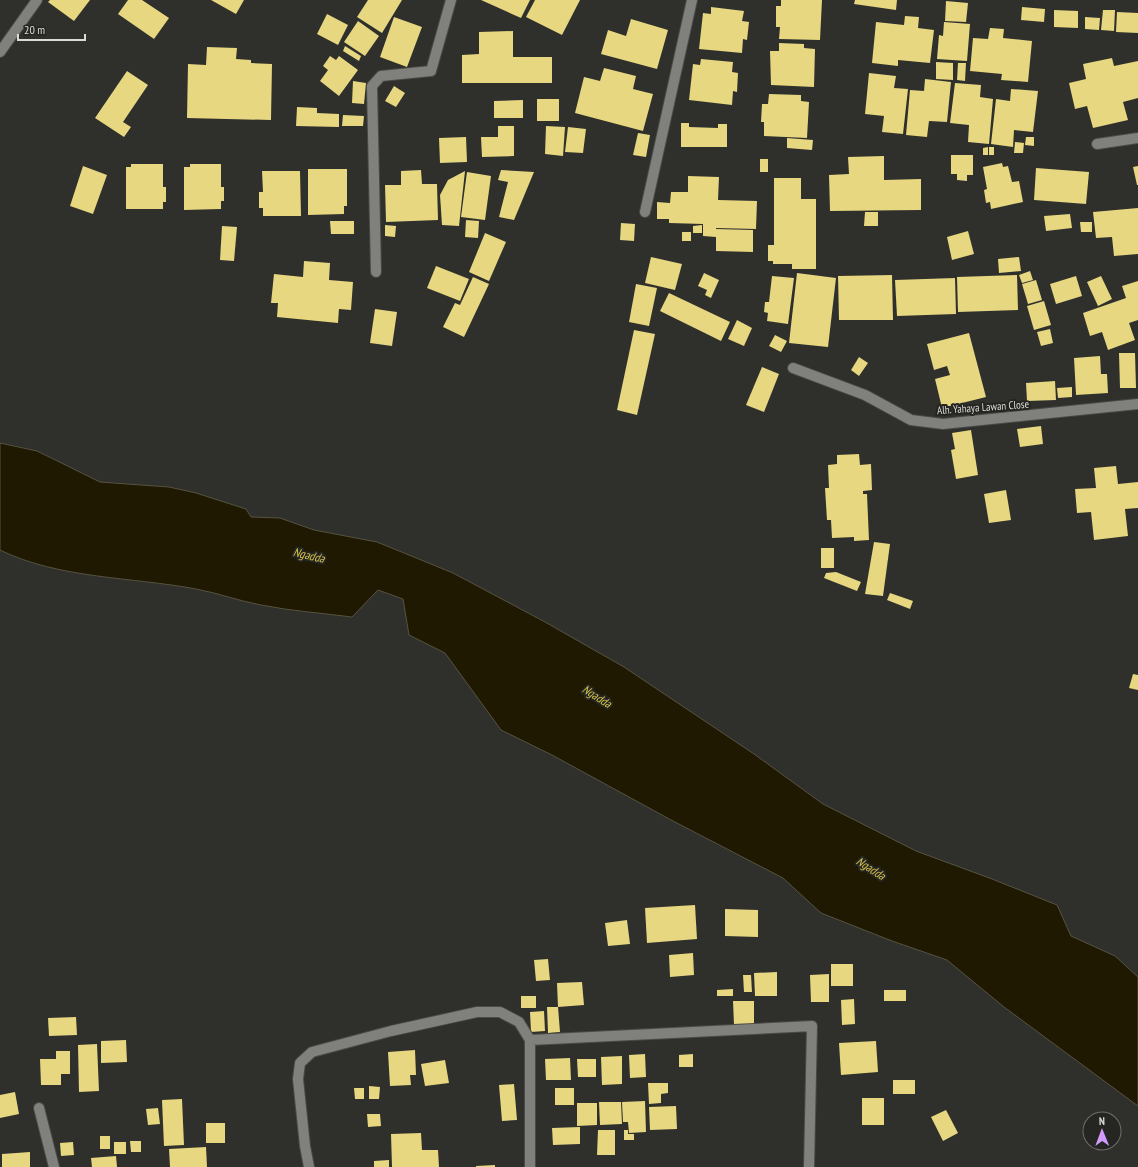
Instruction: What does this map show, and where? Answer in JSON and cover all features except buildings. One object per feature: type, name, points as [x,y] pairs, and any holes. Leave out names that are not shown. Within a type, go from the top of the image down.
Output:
[{"type":"street","points":[[0,52],[37,0]]},
{"type":"street","points":[[376,272],[372,86],[381,76],[431,72],[451,0]]},
{"type":"street","points":[[645,212],[692,0]]},
{"type":"street","points":[[1097,144],[1138,138]]},
{"type":"street","name":"Alh. Yahaya Lawan Close","points":[[793,368],[865,396],[911,420],[943,424],[1138,404]]},
{"type":"street","points":[[309,1167],[305,1146],[298,1078],[300,1063],[312,1052],[391,1030],[477,1012],[500,1012],[519,1022],[530,1040],[530,1167]]},
{"type":"street","points":[[530,1040],[812,1026],[809,1167]]},
{"type":"street","points":[[39,1108],[54,1167]]},
{"type":"water","name":"Ngadda","points":[[0,443],[37,451],[100,482],[169,487],[196,493],[246,509],[251,517],[280,518],[314,530],[377,542],[453,573],[545,622],[624,667],[754,754],[823,804],[916,851],[1057,905],[1071,936],[1115,956],[1138,977],[1138,1106],[1004,1007],[947,960],[892,941],[821,913],[783,878],[673,821],[552,755],[501,730],[445,653],[409,635],[403,599],[378,590],[352,617],[272,607],[196,589],[172,585],[71,572],[23,560],[0,550]]}]
